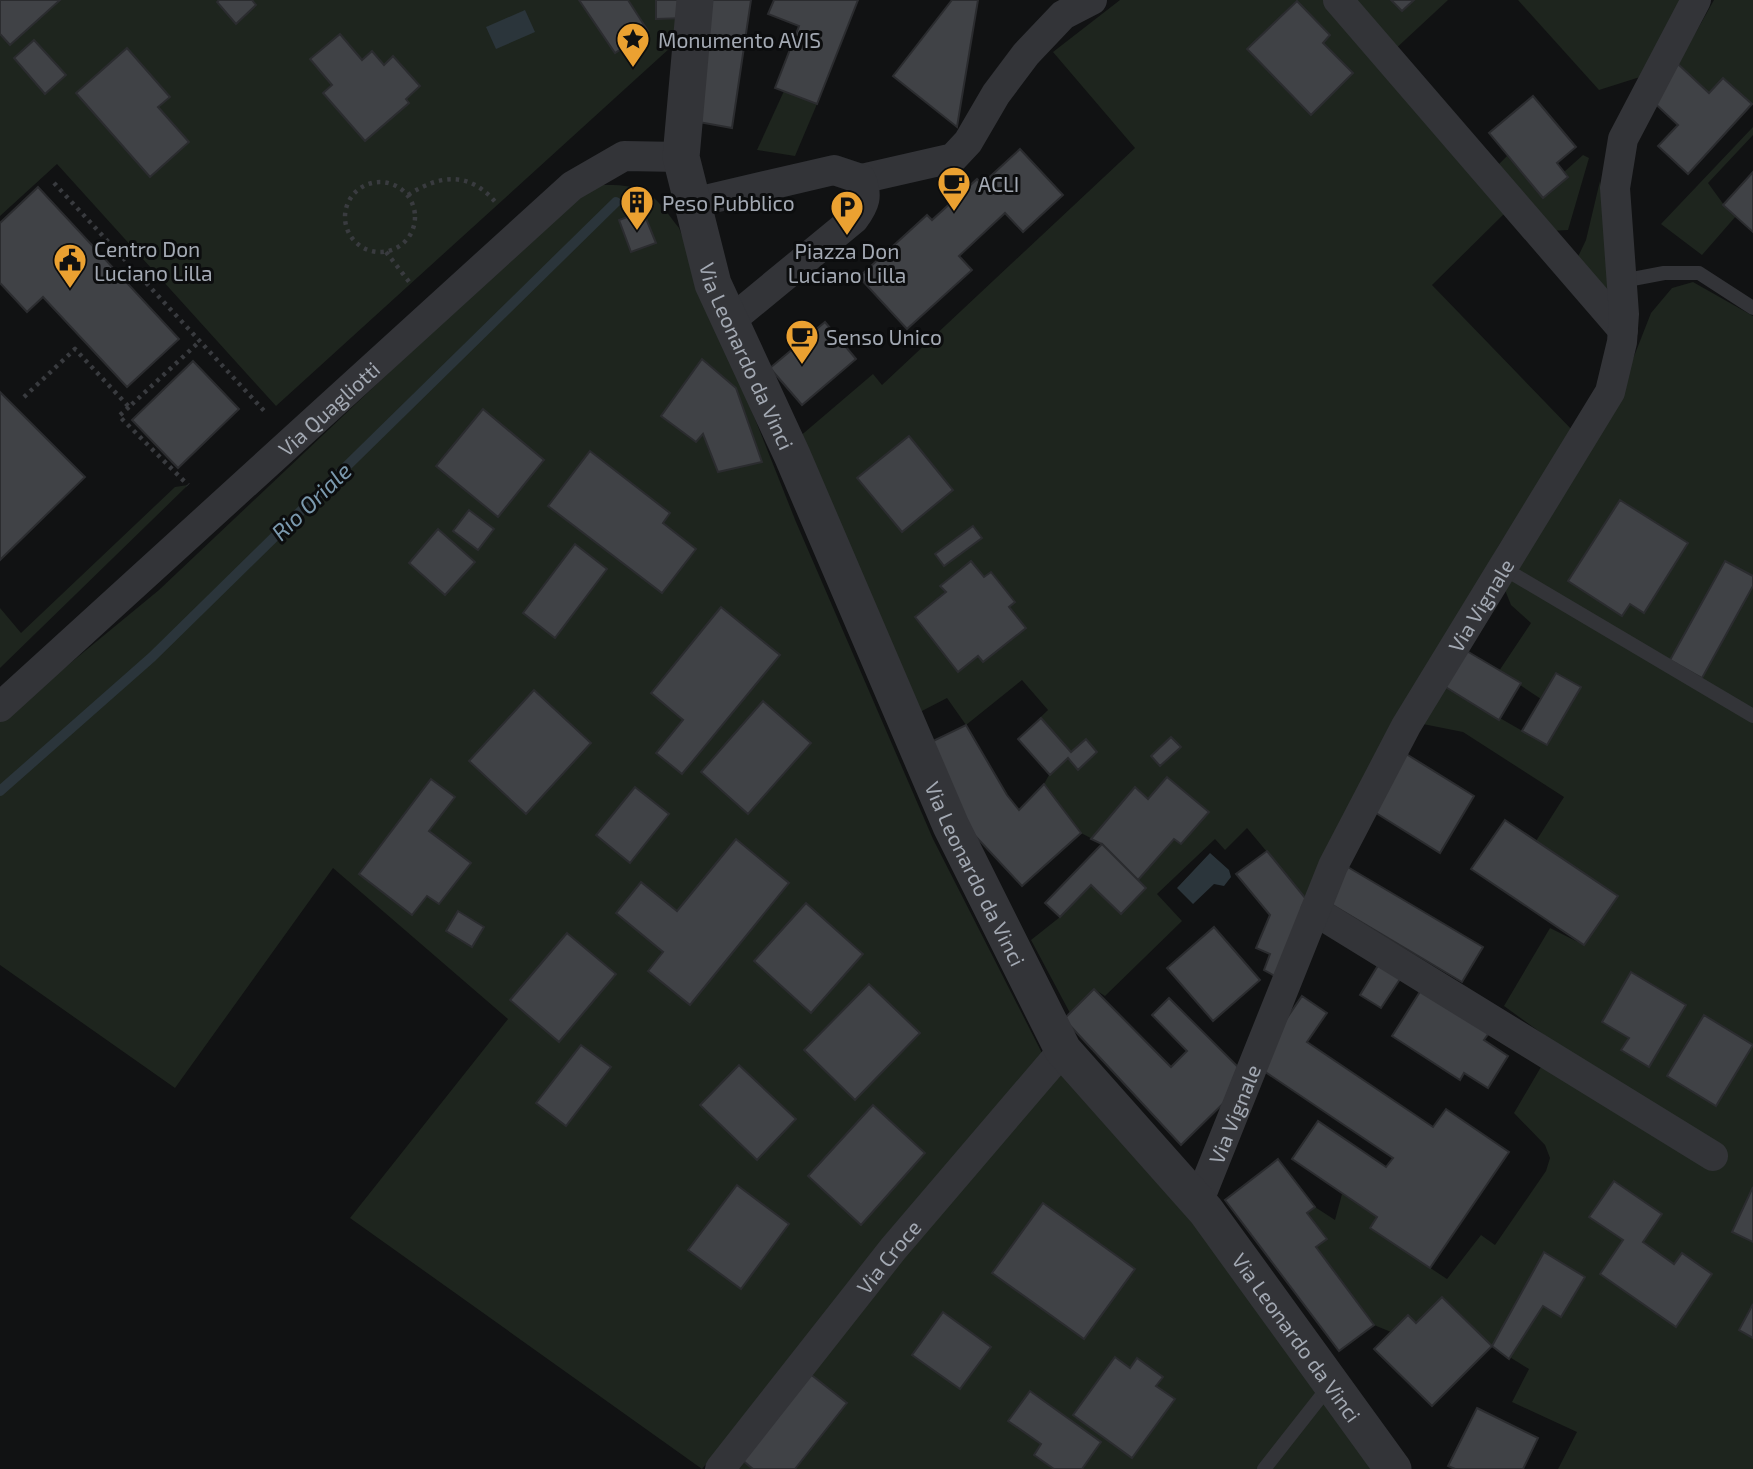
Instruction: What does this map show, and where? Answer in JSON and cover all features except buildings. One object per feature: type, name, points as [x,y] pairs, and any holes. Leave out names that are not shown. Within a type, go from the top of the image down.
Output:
[{"type":"street","points":[[695,0],[681,157],[692,203],[834,170],[861,179],[953,158],[968,142],[996,94],[1026,54],[1063,15],[1092,0]]},
{"type":"street","points":[[1338,0],[1623,330]]},
{"type":"street","name":"Via Vignale","points":[[1198,1203],[1333,866],[1406,726],[1610,392],[1623,330],[1615,188],[1623,139],[1696,0]]},
{"type":"street","name":"Via Quagliotti","points":[[0,707],[572,186],[624,156],[681,157]]},
{"type":"street","points":[[729,322],[854,219],[866,198],[861,179]]},
{"type":"street","name":"Via Leonardo da Vinci","points":[[692,203],[713,284],[729,322],[792,455],[951,826],[1063,1050],[1198,1203],[1392,1469]]},
{"type":"street","points":[[1315,911],[1713,1156]]},
{"type":"street","name":"Via Croce","points":[[720,1469],[893,1250],[1063,1050]]},
{"type":"lane","points":[[1622,281],[1664,273],[1699,273],[1753,308]]},
{"type":"lane","points":[[1503,568],[1753,716]]},
{"type":"lane","points":[[1264,1469],[1331,1384]]},
{"type":"path","points":[[408,195],[437,179],[464,180],[479,187],[497,204]]},
{"type":"path","points":[[377,182],[389,183],[408,195],[416,216],[415,227],[402,246],[386,252],[369,251],[350,235],[345,212],[349,201],[366,185],[377,182]]},
{"type":"path","points":[[54,183],[267,414]]},
{"type":"path","points":[[386,252],[410,283]]},
{"type":"path","points":[[188,485],[119,416],[199,342]]},
{"type":"path","points":[[24,397],[75,349],[129,407]]},
{"type":"shaded area","points":[[0,0],[687,0],[692,28],[276,406],[57,164],[0,216]]},
{"type":"shaded area","points":[[1120,0],[1326,0],[1507,211],[1432,285],[1574,432],[1499,545],[1306,899],[1247,828],[1225,850],[1215,839],[1157,894],[1182,921],[1105,996],[1094,989],[1070,1013],[1031,940],[1060,917],[1091,885],[1121,913],[1146,887],[1102,844],[1081,833],[1044,784],[1049,775],[1018,739],[1048,710],[1022,680],[966,725],[947,698],[920,712],[798,438],[873,374],[882,385],[1135,148],[1053,52]]},
{"type":"shaded area","points":[[1348,0],[1448,0],[1392,52]]},
{"type":"shaded area","points":[[1518,0],[1681,0],[1640,77],[1599,90]]},
{"type":"shaded area","points":[[1714,0],[1753,0],[1753,105],[1724,78],[1709,93],[1678,64]]},
{"type":"shaded area","points":[[525,10],[535,32],[496,49],[486,27]]},
{"type":"shaded area","points":[[784,91],[817,104],[795,156],[757,150]]},
{"type":"shaded area","points":[[1753,127],[1753,135],[1708,183],[1736,216],[1702,255],[1661,224]]},
{"type":"shaded area","points":[[1583,155],[1589,158],[1568,230],[1550,231],[1496,167],[1507,156],[1543,197],[1568,177],[1564,172]]},
{"type":"shaded area","points":[[1600,181],[1613,286],[1601,292],[1576,261],[1586,240]]},
{"type":"shaded area","points":[[596,185],[626,186],[645,191],[661,205],[679,228],[796,522],[933,839],[1043,1055],[702,1469],[350,1218],[508,1019],[333,868],[175,1088],[0,965],[0,721],[159,590],[529,240]]},
{"type":"shaded area","points":[[1693,282],[1753,316],[1753,1469],[1558,1469],[1577,1432],[1512,1402],[1529,1369],[1492,1346],[1443,1297],[1416,1323],[1391,1332],[1374,1325],[1316,1247],[1327,1238],[1307,1213],[1315,1207],[1335,1220],[1342,1194],[1377,1217],[1370,1228],[1447,1279],[1481,1235],[1495,1245],[1546,1171],[1550,1158],[1545,1145],[1514,1113],[1555,1043],[1504,1006],[1550,928],[1584,945],[1617,896],[1536,841],[1564,797],[1463,732],[1418,723],[1444,686],[1547,745],[1580,687],[1556,673],[1541,699],[1499,671],[1531,623],[1511,605],[1505,590],[1620,392],[1651,313],[1672,288]]},
{"type":"shaded area","points":[[188,485],[0,668],[0,608],[21,633],[175,487]]},
{"type":"shaded area","points":[[1210,853],[1229,870],[1231,877],[1224,886],[1214,884],[1193,904],[1177,888]]},
{"type":"shaded area","points":[[1057,1066],[1185,1212],[1375,1469],[725,1469]]},
{"type":"waterway","name":"Rio Oriale","points":[[0,791],[152,657],[616,202]]},
{"type":"place","name":"Monumento AVIS","points":[[633,69]]},
{"type":"place","name":"ACLI","points":[[954,213]]},
{"type":"place","name":"Peso Pubblico","points":[[637,232]]},
{"type":"place","name":"Piazza Don Luciano Lilla","points":[[847,237]]},
{"type":"place","name":"Centro Don Luciano Lilla","points":[[70,290]]},
{"type":"place","name":"Senso Unico","points":[[802,366]]}]
